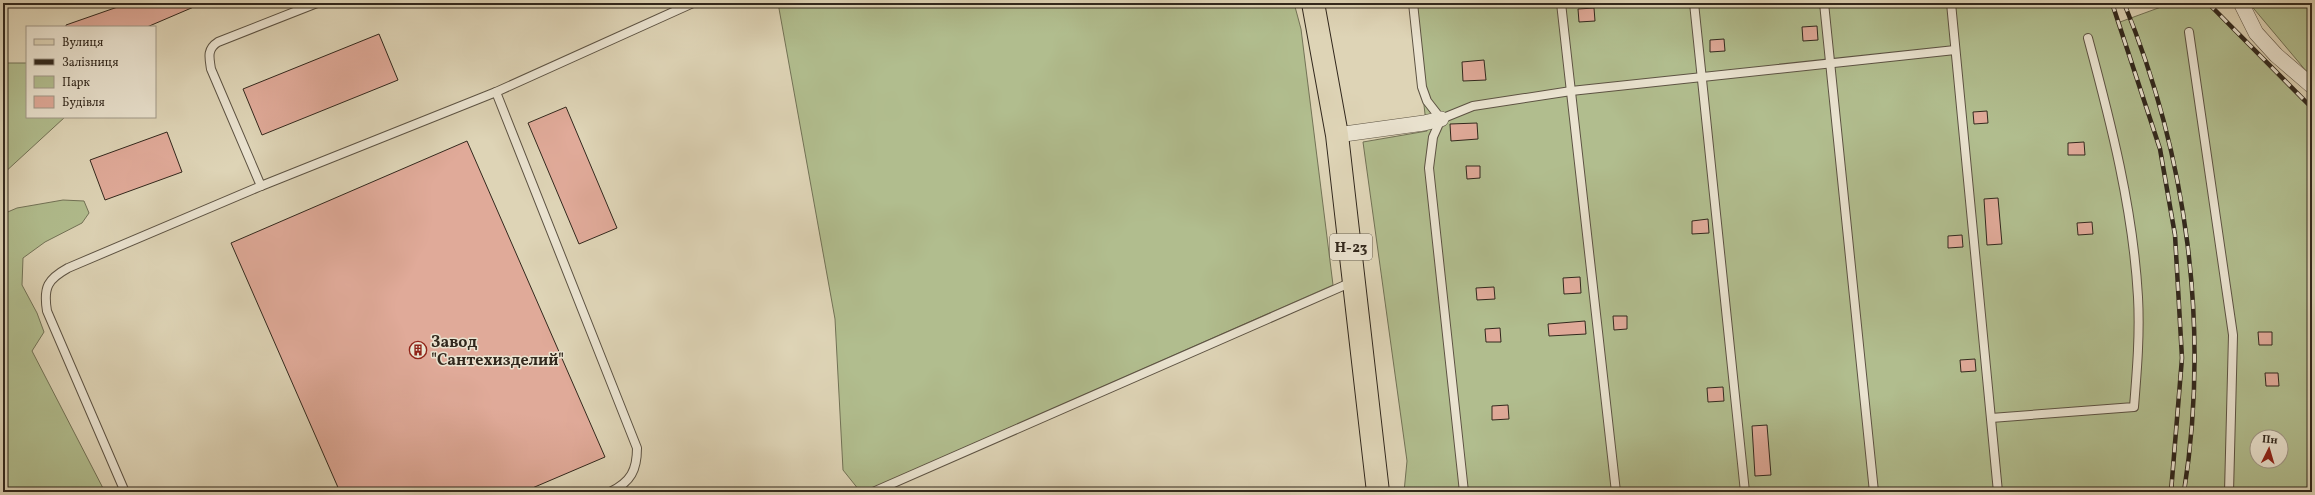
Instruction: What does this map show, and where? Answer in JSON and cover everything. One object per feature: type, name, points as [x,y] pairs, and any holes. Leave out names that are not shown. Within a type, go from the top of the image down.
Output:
[{"type":"main road","name":"Н-23","points":[[1313,3],[1337,135],[1356,281],[1378,492]]},
{"type":"street","points":[[2241,3],[2256,33],[2276,55],[2312,86]]},
{"type":"street","points":[[1337,135],[1348,132],[1424,123],[1441,119]]},
{"type":"lane","points":[[261,186],[211,69],[209,55],[212,46],[218,42],[317,3]]},
{"type":"lane","points":[[125,492],[47,311],[45,302],[48,284],[52,277],[68,268],[261,186],[496,92],[693,3]]},
{"type":"lane","points":[[1413,3],[1422,87],[1427,101],[1441,119]]},
{"type":"lane","points":[[1561,3],[1616,492]]},
{"type":"lane","points":[[1694,3],[1745,492]]},
{"type":"lane","points":[[1824,3],[1874,492]]},
{"type":"lane","points":[[1950,3],[1998,492]]},
{"type":"lane","points":[[2189,32],[2233,335],[2229,492]]},
{"type":"lane","points":[[1991,418],[2134,407],[2138,352],[2138,297],[2133,245],[2120,162],[2088,38]]},
{"type":"lane","points":[[1464,492],[1429,168],[1433,137],[1441,119],[1473,106],[1571,92],[1955,50]]},
{"type":"lane","points":[[496,92],[637,448],[637,466],[627,481],[610,492]]},
{"type":"lane","points":[[873,492],[1356,281]]},
{"type":"green space","points":[[778,3],[1294,3],[1301,29],[1333,285],[864,492],[859,490],[843,470],[835,319]]},
{"type":"green space","points":[[1412,3],[2112,3],[2120,22],[2172,3],[2208,3],[2312,108],[2312,492],[1404,492],[1407,461],[1363,142],[1427,131]]},
{"type":"green space","points":[[2249,3],[2312,3],[2312,78]]},
{"type":"green space","points":[[3,63],[26,63],[26,118],[64,118],[3,174]]},
{"type":"green space","points":[[63,200],[84,201],[89,213],[82,223],[45,242],[23,258],[22,285],[37,313],[44,332],[32,351],[105,492],[3,492],[3,214],[17,208]]},
{"type":"building","points":[[129,3],[203,3],[149,26],[66,25]]},
{"type":"building","points":[[1594,8],[1595,21],[1579,22],[1578,9]]},
{"type":"building","points":[[1817,26],[1818,40],[1803,41],[1802,27]]},
{"type":"building","points":[[379,34],[398,80],[262,135],[243,89]]},
{"type":"building","points":[[1724,39],[1725,51],[1710,52],[1710,40]]},
{"type":"building","points":[[1484,60],[1486,80],[1463,81],[1462,62]]},
{"type":"building","points":[[566,107],[617,228],[579,244],[528,123]]},
{"type":"building","points":[[1987,111],[1988,123],[1974,124],[1973,112]]},
{"type":"building","points":[[1477,123],[1478,139],[1451,141],[1450,124]]},
{"type":"building","points":[[167,132],[182,172],[105,200],[90,160]]},
{"type":"building","name":"Завод \"Сантехизделий\"","points":[[467,141],[605,457],[523,492],[340,492],[231,243]]},
{"type":"building","points":[[2084,142],[2085,155],[2068,155],[2068,143]]},
{"type":"building","points":[[1466,166],[1480,166],[1480,178],[1467,179]]},
{"type":"building","points":[[1998,198],[2002,244],[1987,245],[1984,199]]},
{"type":"building","points":[[1708,219],[1709,233],[1692,234],[1692,221]]},
{"type":"building","points":[[2092,222],[2093,234],[2078,235],[2077,223]]},
{"type":"building","points":[[1962,235],[1963,247],[1948,248],[1948,236]]},
{"type":"building","points":[[1580,277],[1581,293],[1564,294],[1563,278]]},
{"type":"building","points":[[1494,287],[1495,299],[1477,300],[1476,288]]},
{"type":"building","points":[[1613,316],[1627,316],[1627,329],[1614,330]]},
{"type":"building","points":[[1585,321],[1586,334],[1549,336],[1548,324]]},
{"type":"building","points":[[1500,328],[1501,342],[1486,342],[1485,329]]},
{"type":"building","points":[[2258,332],[2272,332],[2272,345],[2259,345]]},
{"type":"building","points":[[1975,359],[1976,371],[1961,372],[1960,360]]},
{"type":"building","points":[[2265,373],[2278,373],[2279,386],[2266,386]]},
{"type":"building","points":[[1723,387],[1724,401],[1708,402],[1707,388]]},
{"type":"building","points":[[1508,405],[1509,419],[1492,420],[1492,406]]},
{"type":"building","points":[[1767,425],[1771,475],[1755,476],[1752,426]]},
{"type":"railway","points":[[2112,3],[2160,149],[2175,235],[2182,358],[2171,492]]},
{"type":"railway","points":[[2124,3],[2146,61],[2164,121],[2178,182],[2187,243],[2193,306],[2194,368],[2191,430],[2184,492]]},
{"type":"railway","points":[[2208,3],[2312,108]]},
{"type":"place","name":"Завод \"Сантехизделий\"","points":[[418,350]]}]
